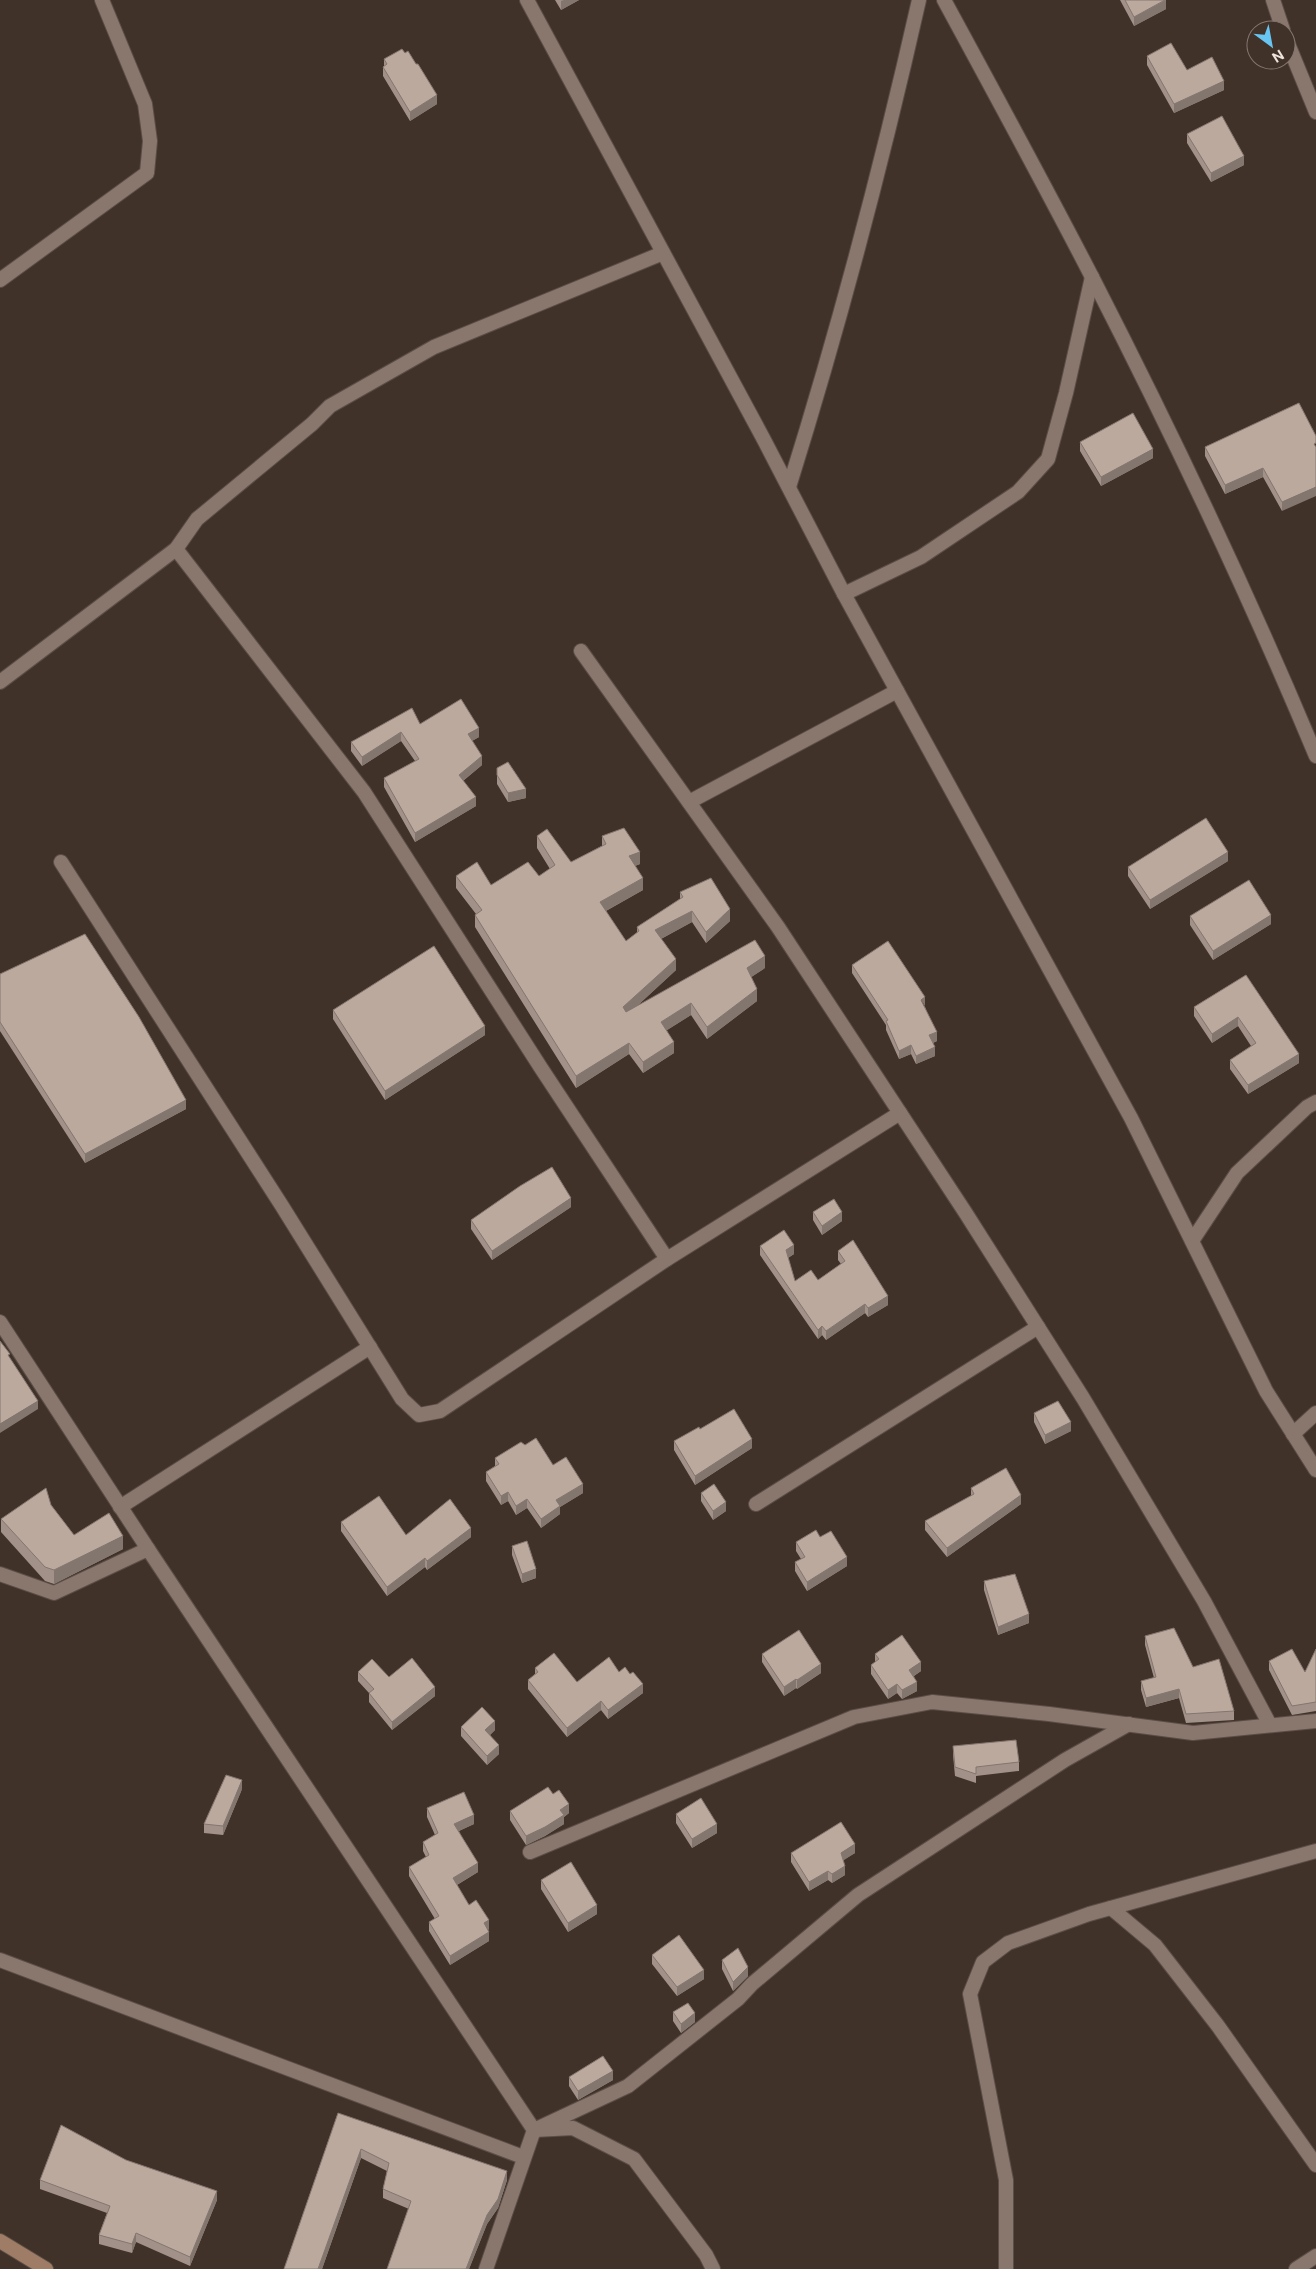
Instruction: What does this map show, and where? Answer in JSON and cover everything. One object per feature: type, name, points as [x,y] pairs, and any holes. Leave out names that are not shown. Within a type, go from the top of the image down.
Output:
[{"type":"main road","points":[[0,2241],[46,2269]]},
{"type":"street","points":[[0,280],[147,173],[150,141],[145,104],[102,0]]},
{"type":"street","points":[[527,0],[844,594],[1131,1118],[1266,1391],[1316,1470]]},
{"type":"street","points":[[789,488],[813,411],[891,123],[919,0]]},
{"type":"street","points":[[944,0],[1092,277],[1186,466],[1282,675],[1316,756]]},
{"type":"street","points":[[1273,0],[1280,20]]},
{"type":"street","points":[[1296,63],[1316,112]]},
{"type":"street","points":[[0,682],[176,549],[198,519],[330,406],[434,347],[663,254]]},
{"type":"street","points":[[844,594],[921,557],[1018,492],[1048,459],[1066,393],[1092,277]]},
{"type":"street","points":[[176,549],[364,792],[667,1260]]},
{"type":"street","points":[[581,651],[778,927],[1038,1327],[1083,1398],[1204,1601],[1270,1726]]},
{"type":"street","points":[[689,802],[897,691]]},
{"type":"street","points":[[61,862],[145,991],[402,1399],[419,1415],[440,1411],[667,1260],[900,1113]]},
{"type":"street","points":[[1192,1241],[1237,1173],[1307,1107],[1316,1102]]},
{"type":"street","points":[[0,1322],[148,1550],[534,2130]]},
{"type":"street","points":[[756,1504],[1038,1327]]},
{"type":"street","points":[[120,1507],[370,1347]]},
{"type":"street","points":[[1293,1434],[1316,1413]]},
{"type":"street","points":[[0,1574],[54,1594],[148,1550]]},
{"type":"street","points":[[530,1852],[854,1717],[932,1702],[1193,1733],[1270,1726],[1296,1721],[1316,1721]]},
{"type":"street","points":[[486,2269],[523,2157],[534,2130],[628,2086],[738,1999],[752,1984],[858,1896],[1065,1760],[1129,1724]]},
{"type":"street","points":[[1006,2269],[1006,2180],[970,1994],[983,1962],[1008,1943],[1110,1908],[1316,1851]]},
{"type":"street","points":[[1110,1908],[1155,1945],[1218,2026],[1316,2165]]},
{"type":"street","points":[[0,1960],[523,2157]]},
{"type":"street","points":[[534,2130],[573,2128],[634,2158],[706,2256],[712,2269]]},
{"type":"street","points":[[1296,2269],[1316,2256]]},
{"type":"building","points":[[1125,0],[1165,0],[1134,17]]},
{"type":"building","points":[[1171,43],[1187,70],[1212,57],[1224,81],[1174,104],[1147,56]]},
{"type":"building","points":[[402,49],[405,53],[408,51],[416,64],[418,64],[437,95],[410,112],[383,67],[387,64],[384,59]]},
{"type":"building","points":[[1222,116],[1244,156],[1211,173],[1187,134]]},
{"type":"building","points":[[1299,403],[1316,436],[1316,443],[1314,444],[1316,447],[1316,487],[1282,502],[1263,468],[1225,485],[1205,447]]},
{"type":"building","points":[[1133,413],[1153,449],[1101,477],[1080,442]]},
{"type":"building","points":[[461,699],[479,728],[468,734],[482,756],[459,775],[476,797],[415,833],[384,778],[419,759],[401,732],[362,757],[351,742],[412,708],[420,724]]},
{"type":"building","points":[[508,762],[526,789],[508,793],[497,775],[497,768]]},
{"type":"building","points":[[1206,818],[1228,852],[1150,900],[1128,867]]},
{"type":"building","points":[[624,828],[640,852],[629,856],[643,878],[600,902],[626,941],[639,931],[637,927],[683,897],[680,892],[711,878],[730,909],[706,932],[692,911],[655,930],[676,959],[623,1007],[626,1012],[755,940],[765,956],[747,968],[757,989],[707,1027],[691,1003],[661,1022],[674,1042],[643,1062],[629,1043],[576,1076],[475,915],[482,910],[456,876],[477,862],[491,885],[528,862],[539,876],[555,865],[537,836],[547,829],[571,862],[606,844],[602,836]]},
{"type":"building","points":[[1249,880],[1271,915],[1213,951],[1190,916]]},
{"type":"building","points":[[85,934],[139,1017],[186,1100],[85,1154],[0,1022],[0,974]]},
{"type":"building","points":[[888,941],[925,997],[921,1000],[937,1032],[929,1035],[935,1047],[916,1056],[911,1045],[899,1051],[886,1021],[888,1020],[852,965]]},
{"type":"building","points":[[434,946],[485,1026],[385,1091],[333,1010]]},
{"type":"building","points":[[1246,975],[1299,1054],[1248,1085],[1230,1060],[1256,1043],[1238,1017],[1212,1034],[1194,1007]]},
{"type":"building","points":[[552,1167],[571,1198],[492,1251],[471,1220],[520,1186]]},
{"type":"building","points":[[834,1199],[842,1212],[822,1226],[813,1212]]},
{"type":"building","points":[[784,1230],[794,1245],[786,1250],[795,1281],[811,1270],[818,1280],[845,1261],[838,1251],[853,1240],[888,1296],[868,1308],[865,1304],[826,1331],[822,1326],[818,1330],[760,1246]]},
{"type":"building","points":[[0,1341],[38,1401],[0,1424]]},
{"type":"building","points":[[1058,1401],[1071,1422],[1045,1435],[1034,1413]]},
{"type":"building","points":[[734,1409],[752,1439],[695,1476],[674,1441],[699,1427],[700,1429]]},
{"type":"building","points":[[536,1438],[553,1465],[566,1457],[583,1484],[556,1500],[560,1506],[541,1519],[527,1499],[516,1506],[508,1492],[501,1496],[486,1472],[499,1464],[495,1458],[521,1442],[525,1445]]},
{"type":"building","points":[[1006,1468],[1021,1495],[947,1548],[925,1521],[974,1494],[971,1488]]},
{"type":"building","points":[[714,1484],[726,1502],[713,1511],[701,1493]]},
{"type":"building","points":[[46,1488],[51,1505],[74,1535],[109,1513],[123,1536],[54,1570],[45,1567],[1,1519]]},
{"type":"building","points":[[379,1496],[406,1535],[450,1499],[471,1528],[427,1561],[425,1558],[387,1587],[341,1522]]},
{"type":"building","points":[[816,1530],[820,1537],[831,1531],[847,1557],[807,1582],[795,1562],[805,1557],[796,1542]]},
{"type":"building","points":[[527,1541],[536,1569],[522,1574],[512,1546]]},
{"type":"building","points":[[1015,1574],[1029,1614],[998,1627],[984,1581]]},
{"type":"building","points":[[1174,1628],[1193,1667],[1219,1659],[1234,1711],[1186,1714],[1179,1689],[1146,1698],[1141,1681],[1156,1677],[1145,1636]]},
{"type":"building","points":[[799,1630],[821,1664],[784,1687],[762,1654]]},
{"type":"building","points":[[902,1635],[921,1662],[909,1670],[917,1682],[902,1690],[897,1684],[888,1690],[871,1665],[879,1659],[875,1654]]},
{"type":"building","points":[[1292,1649],[1305,1672],[1316,1649],[1316,1702],[1292,1706],[1269,1661]]},
{"type":"building","points":[[554,1653],[577,1682],[609,1657],[619,1672],[625,1667],[630,1674],[633,1672],[643,1684],[608,1710],[601,1701],[567,1728],[528,1680],[538,1672],[535,1668]]},
{"type":"building","points":[[412,1658],[435,1687],[392,1722],[369,1693],[374,1689],[358,1672],[372,1659],[389,1677]]},
{"type":"building","points":[[482,1707],[495,1721],[485,1730],[499,1745],[487,1756],[461,1727]]},
{"type":"building","points":[[1016,1740],[1019,1762],[976,1767],[976,1774],[955,1767],[953,1746]]},
{"type":"building","points":[[226,1775],[242,1780],[223,1826],[204,1824]]},
{"type":"building","points":[[548,1787],[553,1794],[559,1790],[569,1804],[560,1810],[564,1815],[526,1836],[510,1811]]},
{"type":"building","points":[[464,1792],[474,1815],[454,1824],[478,1863],[453,1878],[469,1905],[476,1900],[489,1920],[484,1923],[489,1932],[450,1956],[429,1922],[439,1916],[409,1867],[429,1855],[423,1842],[438,1833],[427,1808]]},
{"type":"building","points":[[701,1798],[717,1824],[692,1839],[676,1814]]},
{"type":"building","points":[[841,1822],[855,1844],[841,1853],[845,1866],[832,1874],[828,1871],[809,1882],[791,1853]]},
{"type":"building","points":[[571,1862],[597,1905],[568,1923],[541,1880]]},
{"type":"building","points":[[679,1935],[704,1970],[677,1987],[652,1955]]},
{"type":"building","points":[[738,1948],[748,1967],[733,1982],[722,1960]]},
{"type":"building","points":[[688,2003],[695,2013],[681,2024],[673,2012]]},
{"type":"building","points":[[603,2056],[613,2071],[578,2091],[569,2077]]},
{"type":"building","points":[[338,2113],[507,2171],[498,2199],[487,2215],[466,2269],[387,2269],[411,2201],[383,2189],[389,2163],[361,2149],[318,2269],[284,2269]]},
{"type":"building","points":[[61,2125],[126,2160],[217,2191],[190,2257],[136,2233],[132,2244],[99,2235],[110,2206],[40,2180]]}]
